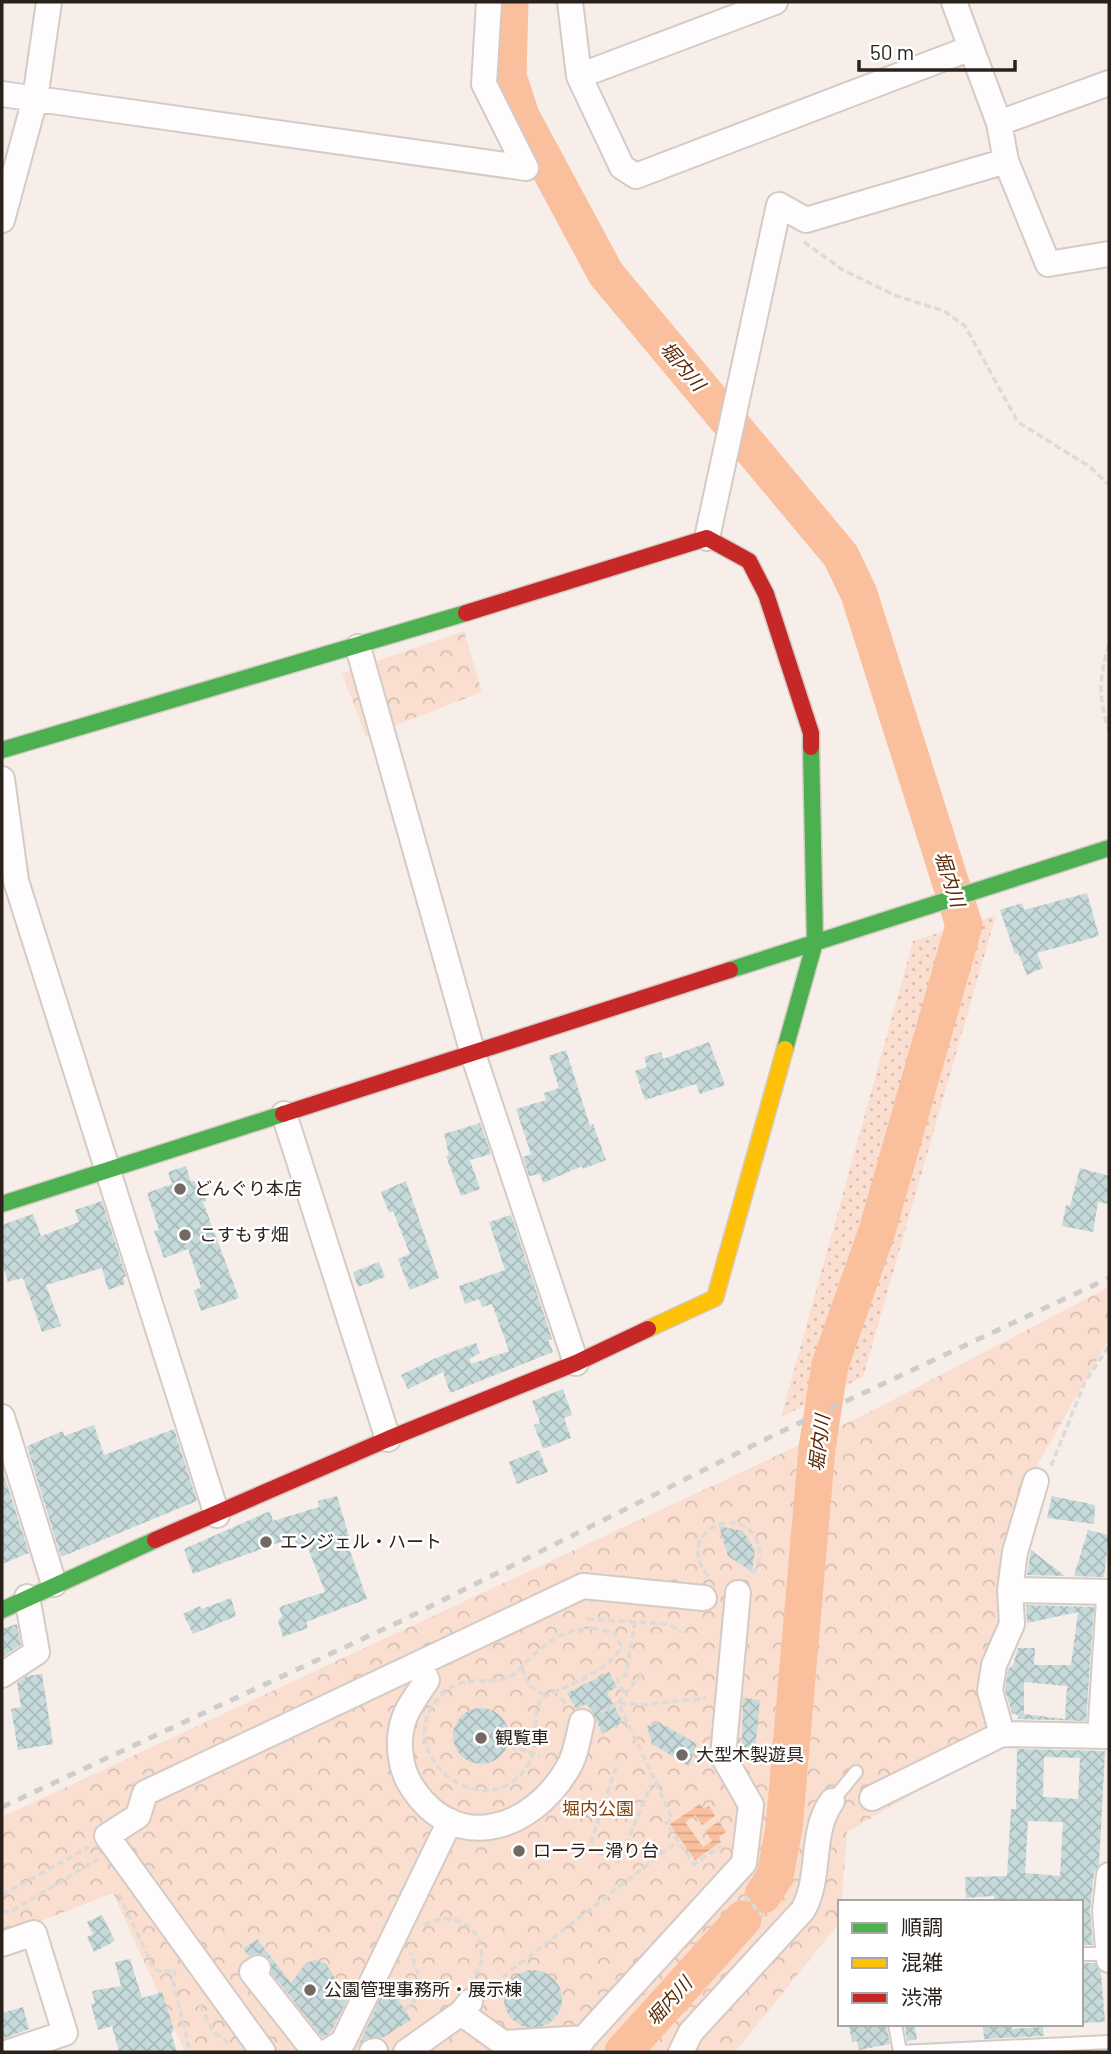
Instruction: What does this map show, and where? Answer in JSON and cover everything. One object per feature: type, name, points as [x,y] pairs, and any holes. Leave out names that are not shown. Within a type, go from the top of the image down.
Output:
[{"type":"street","points":[[2,220],[35,99],[49,2]]},
{"type":"street","points":[[2,94],[526,168],[484,84],[489,2]]},
{"type":"street","points":[[570,2],[579,76],[622,167],[636,176],[971,48]]},
{"type":"street","points":[[579,76],[775,2]]},
{"type":"street","points":[[954,2],[999,123],[1006,161],[1048,264],[1109,254]]},
{"type":"street","points":[[999,123],[1109,83]]},
{"type":"street","points":[[707,538],[779,205],[806,220],[1006,161]]},
{"type":"street","points":[[2,750],[358,647],[707,538],[749,561],[766,594],[811,733],[815,942],[715,1298],[576,1363],[388,1439],[54,1584],[2,1610]]},
{"type":"street","points":[[358,647],[473,1054],[576,1363]]},
{"type":"street","points":[[2,779],[16,881],[216,1515]]},
{"type":"street","points":[[2,1204],[1109,848]]},
{"type":"street","points":[[284,1114],[388,1439]]},
{"type":"street","points":[[2,1417],[54,1584]]},
{"type":"street","points":[[1002,1734],[990,1691],[994,1665],[1012,1624],[1010,1590],[1015,1552],[1036,1481]]},
{"type":"street","points":[[264,2052],[184,1962],[138,1881],[103,1848],[107,1836],[138,1816],[145,1793],[583,1586],[717,1593],[733,1642],[723,1756],[751,1805],[744,1863],[579,2045],[538,2047],[503,2043],[467,1999],[405,2052]]},
{"type":"street","points":[[1010,1590],[1109,1592]]},
{"type":"street","points":[[2,1675],[37,1653],[27,1597]]},
{"type":"street","points":[[872,1798],[1002,1734],[1105,1736],[1109,1598]]},
{"type":"street","points":[[420,1664],[427,1680],[403,1721],[400,1751],[405,1776],[419,1800],[450,1821],[467,1827],[492,1828],[517,1820],[539,1805],[570,1764],[582,1722]]},
{"type":"street","points":[[681,2052],[691,2032],[803,1910],[813,1894],[818,1834],[824,1813],[832,1801]]},
{"type":"street","points":[[340,2049],[450,1821]]},
{"type":"street","points":[[1109,1875],[1105,1911],[1109,1960]]},
{"type":"street","points":[[2,1944],[34,1933],[65,2033],[9,2052]]},
{"type":"street","points":[[258,1968],[252,1972],[315,2052]]},
{"type":"lane","points":[[832,1801],[856,1772]]},
{"type":"lane","points":[[1083,1954],[1108,1954]]},
{"type":"lane","points":[[895,2026],[900,2052],[1109,2042]]},
{"type":"path","points":[[806,220],[793,234],[843,270],[894,295],[944,311],[965,326],[1018,422],[1090,467],[1109,485]]},
{"type":"path","points":[[1109,644],[1099,677],[1102,711],[1109,731]]},
{"type":"path","points":[[1036,1481],[1046,1478],[1085,1382],[1109,1346]]},
{"type":"path","points":[[734,1523],[753,1533],[760,1553],[754,1572],[717,1593],[698,1559],[701,1539],[715,1525],[734,1523]]},
{"type":"path","points":[[587,1619],[668,1624],[681,1632]]},
{"type":"path","points":[[624,1693],[617,1679],[626,1675],[635,1622]]},
{"type":"path","points":[[592,1628],[615,1633],[621,1646],[616,1657],[547,1696],[538,1705],[535,1751],[526,1768],[513,1781],[495,1788],[477,1790],[458,1785],[443,1774],[432,1760],[426,1743],[426,1726],[431,1709],[442,1695],[456,1684],[473,1679],[502,1679],[516,1673],[563,1632],[592,1628]]},
{"type":"path","points":[[522,1665],[521,1670],[528,1685],[547,1696]]},
{"type":"path","points":[[582,1722],[618,1703],[642,1673]]},
{"type":"path","points":[[618,1703],[640,1705],[729,1696]]},
{"type":"path","points":[[618,1703],[672,1819],[666,1823],[694,1864],[722,1846]]},
{"type":"path","points":[[510,1746],[540,1756]]},
{"type":"path","points":[[616,1767],[589,1849],[618,1862],[651,1785]]},
{"type":"path","points":[[467,1999],[678,1841]]},
{"type":"path","points":[[2,1895],[103,1848]]},
{"type":"path","points":[[2,1911],[10,1912],[103,1848]]},
{"type":"path","points":[[729,1879],[769,1923]]},
{"type":"path","points":[[138,1881],[119,1894],[154,1969],[162,1972],[184,1962]]},
{"type":"path","points":[[423,1926],[446,1918],[458,1920],[477,1935],[482,1959],[467,1999]]},
{"type":"path","points":[[404,2010],[419,1999],[421,1991],[411,1944]]},
{"type":"path","points":[[184,1962],[173,1981],[190,2052]]},
{"type":"green space","points":[[464,631],[482,692],[366,737],[342,673]]},
{"type":"green space","points":[[996,915],[863,1377],[781,1417],[913,941]]},
{"type":"green space","name":"堀内公園","points":[[1109,1287],[1109,1339],[1031,1476],[1009,1623],[986,1680],[997,1746],[847,1832],[842,1900],[838,1900],[838,1924],[735,2052],[185,2052],[113,1893],[2,1936],[2,1817],[864,1415]]},
{"type":"shaded area","points":[[700,1804],[704,1809],[709,1806],[715,1816],[702,1825],[695,1815],[685,1822],[703,1847],[712,1841],[705,1831],[719,1821],[726,1832],[719,1837],[721,1842],[695,1860],[670,1824]]},
{"type":"building","points":[[1087,893],[1099,936],[1037,953],[1043,968],[1027,975],[1018,953],[1015,954],[1000,910],[1022,903],[1024,910]]},
{"type":"building","points":[[709,1042],[725,1085],[700,1094],[696,1084],[645,1100],[635,1071],[647,1067],[644,1057],[661,1052],[663,1059]]},
{"type":"building","points":[[566,1050],[590,1126],[593,1124],[606,1160],[583,1169],[582,1166],[543,1183],[540,1174],[529,1176],[523,1157],[531,1154],[516,1109],[546,1100],[544,1093],[559,1088],[549,1056]]},
{"type":"building","points":[[480,1123],[491,1154],[470,1160],[480,1189],[461,1196],[446,1156],[449,1155],[444,1134]]},
{"type":"building","points":[[186,1166],[191,1182],[199,1179],[206,1201],[203,1202],[239,1298],[201,1311],[194,1291],[201,1287],[188,1249],[164,1258],[154,1231],[159,1230],[147,1193],[172,1184],[168,1172]]},
{"type":"building","points":[[1080,1168],[1109,1176],[1109,1204],[1098,1202],[1093,1232],[1062,1226],[1066,1205],[1070,1206]]},
{"type":"building","points":[[406,1181],[439,1278],[410,1290],[398,1259],[410,1254],[393,1211],[389,1213],[381,1192]]},
{"type":"building","points":[[102,1201],[126,1277],[123,1277],[125,1284],[108,1290],[102,1268],[46,1285],[61,1326],[42,1332],[23,1278],[8,1282],[2,1263],[2,1225],[33,1214],[41,1236],[79,1222],[75,1210]]},
{"type":"building","points":[[511,1215],[552,1339],[548,1340],[553,1352],[450,1393],[443,1372],[408,1389],[401,1375],[438,1357],[476,1343],[480,1353],[469,1359],[471,1364],[509,1351],[492,1304],[482,1307],[479,1299],[465,1304],[459,1286],[505,1270],[489,1222]]},
{"type":"building","points":[[379,1262],[385,1277],[358,1287],[353,1272]]},
{"type":"building","points":[[563,1389],[572,1415],[564,1418],[571,1438],[543,1449],[534,1425],[540,1423],[532,1401]]},
{"type":"building","points":[[94,1425],[104,1455],[174,1429],[197,1501],[61,1557],[27,1446],[63,1431],[64,1436]]},
{"type":"building","points":[[539,1450],[548,1472],[517,1484],[509,1462]]},
{"type":"building","points":[[2,1475],[29,1553],[2,1564]]},
{"type":"building","points":[[337,1496],[349,1536],[345,1537],[367,1599],[306,1622],[308,1628],[283,1637],[278,1621],[282,1616],[279,1607],[325,1592],[308,1548],[304,1549],[303,1544],[297,1545],[294,1537],[193,1574],[184,1549],[270,1511],[273,1521],[319,1507],[318,1501]]},
{"type":"building","points":[[1052,1496],[1095,1505],[1094,1524],[1047,1518]]},
{"type":"building","points":[[719,1526],[743,1531],[755,1550],[752,1572],[728,1556]]},
{"type":"building","points":[[1088,1530],[1109,1535],[1104,1577],[1074,1576]]},
{"type":"building","points":[[1031,1550],[1065,1576],[1027,1575]]},
{"type":"building","points":[[231,1598],[236,1616],[193,1634],[183,1614],[200,1606],[202,1609]]},
{"type":"building","points":[[1026,1605],[1094,1607],[1086,1721],[1018,1719],[1018,1715],[1012,1713],[1005,1690],[1008,1669],[1013,1665],[1018,1648],[1035,1648],[1034,1665],[1071,1665],[1078,1612],[1027,1623]],"holes":[[[1024,1682],[1067,1686],[1065,1719],[1024,1714]]]},
{"type":"building","points":[[17,1624],[21,1645],[2,1657],[2,1629]]},
{"type":"building","points":[[609,1672],[617,1687],[607,1693],[623,1722],[602,1734],[593,1712],[586,1704],[576,1709],[567,1693]]},
{"type":"building","points":[[42,1674],[53,1744],[18,1750],[11,1709],[21,1707],[17,1683],[27,1676]]},
{"type":"building","points":[[743,1698],[760,1700],[755,1750],[742,1749]]},
{"type":"building","name":"観覧車","points":[[475,1708],[487,1708],[497,1712],[505,1720],[509,1736],[505,1752],[497,1760],[487,1764],[475,1764],[465,1760],[457,1752],[453,1742],[453,1730],[457,1720],[465,1712]]},
{"type":"building","name":"大型木製遊具","points":[[660,1723],[697,1744],[689,1766],[652,1744],[647,1726]]},
{"type":"building","points":[[1017,1749],[1105,1751],[1099,1865],[1094,1873],[1090,1910],[1093,1945],[1083,1945],[1083,1900],[994,1900],[994,1896],[966,1898],[965,1877],[1007,1876],[1011,1809],[1016,1809]],"holes":[[[1044,1757],[1080,1758],[1078,1799],[1043,1797]],[[1028,1821],[1063,1822],[1060,1876],[1025,1873]]]},
{"type":"building","points":[[102,1915],[115,1941],[94,1952],[87,1937],[93,1934],[87,1922]]},
{"type":"building","name":"公園管理事務所・展示棟","points":[[257,1939],[291,1983],[306,1963],[315,1960],[326,1964],[348,1998],[327,2035],[322,2037],[272,1973],[270,1959],[258,1953],[249,1956],[243,1949]]},
{"type":"building","points":[[130,1959],[142,1998],[162,1992],[174,2030],[171,2033],[177,2052],[119,2052],[112,2026],[98,2030],[91,2004],[95,2003],[92,1991],[121,1986],[115,1962]]},
{"type":"building","points":[[1083,1963],[1095,1963],[1101,1973],[1105,2022],[1083,2023]]},
{"type":"building","points":[[533,1970],[549,1975],[557,1983],[562,1999],[557,2015],[549,2023],[533,2028],[517,2023],[509,2015],[504,1999],[509,1983],[517,1975]]},
{"type":"building","points":[[393,1991],[411,2020],[382,2038],[367,2038],[357,2049],[380,1999]]},
{"type":"building","points":[[23,2007],[29,2029],[2,2039],[2,2013]]},
{"type":"building","points":[[849,2026],[886,2026],[890,2044],[859,2050],[857,2041],[852,2042]]},
{"type":"building","points":[[904,2026],[914,2026],[917,2039],[907,2041]]},
{"type":"building","points":[[983,2026],[1012,2026],[1012,2029],[1043,2027],[1044,2036],[984,2039]]},
{"type":"waterway","name":"堀内川","points":[[510,2],[508,76],[521,116],[606,274],[841,556],[859,594],[964,925],[877,1231],[830,1365],[817,1448],[784,1828],[775,1876],[763,1895]]},
{"type":"waterway","name":"堀内川","points":[[623,2052],[743,1919]]},
{"type":"railway","points":[[2,1807],[403,1620],[778,1433],[1109,1278]]},
{"type":"traffic: fast","points":[[2,750],[466,613]]},
{"type":"traffic: fast","points":[[785,1049],[815,942],[811,747]]},
{"type":"traffic: fast","points":[[730,970],[1109,848]]},
{"type":"traffic: fast","points":[[2,1204],[283,1114]]},
{"type":"traffic: fast","points":[[2,1610],[155,1540]]},
{"type":"traffic: slow","points":[[648,1329],[715,1298],[785,1049]]},
{"type":"traffic: jam","points":[[466,613],[707,538],[749,561],[766,594],[811,733],[811,747]]},
{"type":"traffic: jam","points":[[283,1114],[730,970]]},
{"type":"traffic: jam","points":[[155,1540],[388,1439],[576,1363],[648,1329]]},
{"type":"place","name":"どんぐり本店","points":[[180,1189]]},
{"type":"place","name":"こすもす畑","points":[[185,1235]]},
{"type":"place","name":"エンジェル・ハート","points":[[266,1542]]},
{"type":"place","name":"観覧車","points":[[481,1738]]},
{"type":"place","name":"大型木製遊具","points":[[682,1755]]},
{"type":"place","name":"ローラー滑り台","points":[[519,1851]]},
{"type":"place","name":"公園管理事務所・展示棟","points":[[310,1990]]}]
